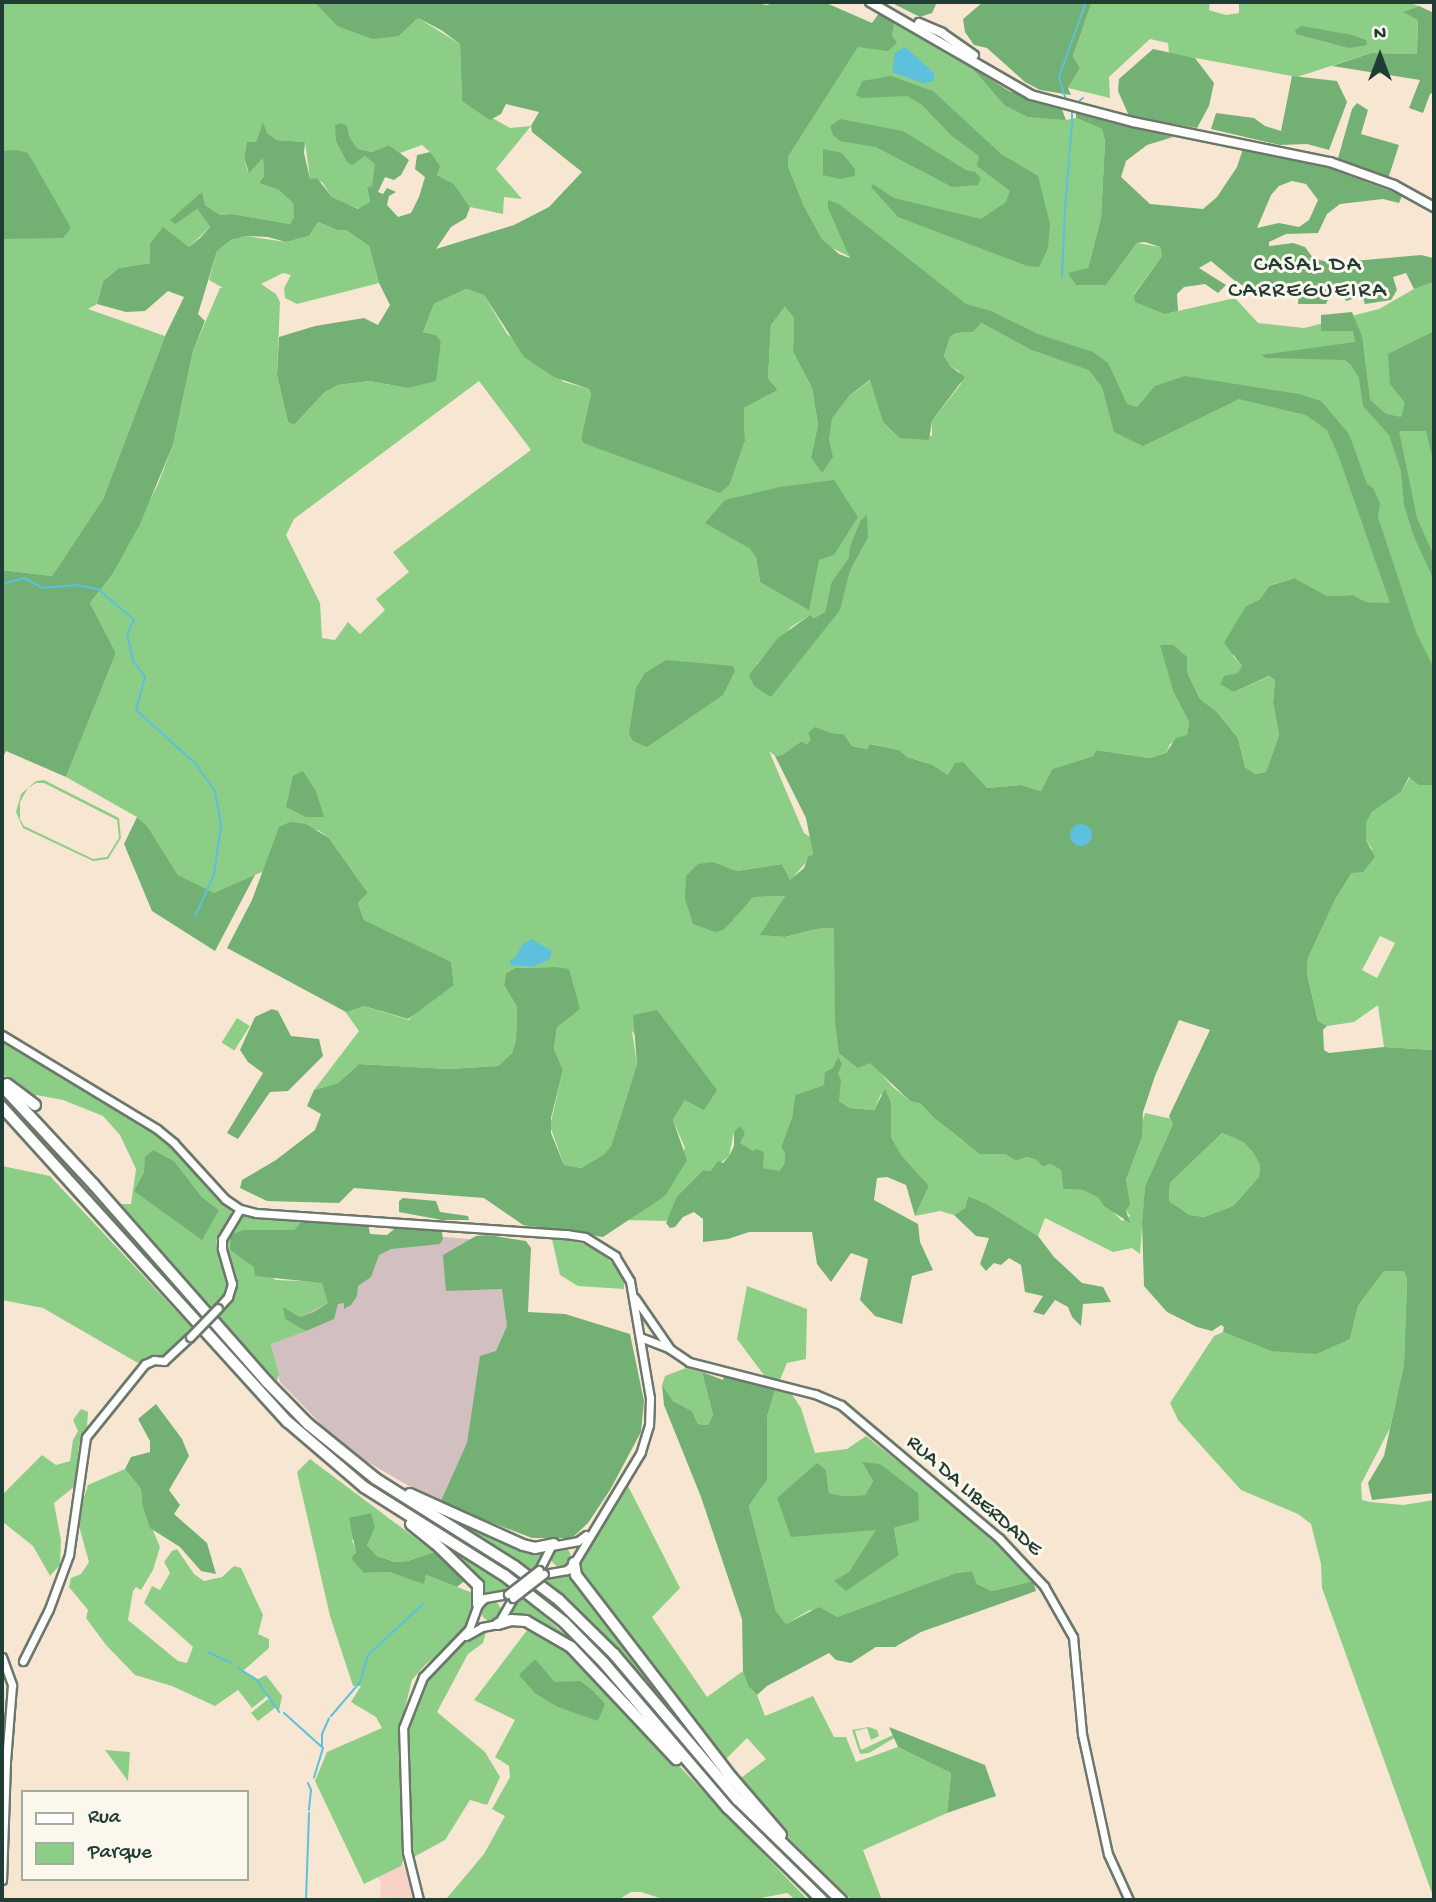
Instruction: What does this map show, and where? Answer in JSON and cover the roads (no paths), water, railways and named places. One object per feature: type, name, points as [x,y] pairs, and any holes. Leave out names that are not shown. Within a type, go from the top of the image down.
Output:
[{"type":"highway","points":[[2,1080],[34,1105]]},
{"type":"highway","points":[[2,1086],[267,1382],[345,1456],[400,1495],[514,1566],[566,1607],[629,1672],[725,1786],[841,1900]]},
{"type":"highway","points":[[2,1107],[90,1208],[288,1422],[386,1507],[436,1544],[476,1583],[480,1590],[477,1606]]},
{"type":"highway","points":[[49,1168],[90,1208]]},
{"type":"highway","points":[[117,1200],[136,1235]]},
{"type":"highway","points":[[345,1456],[422,1500],[523,1545],[535,1548],[555,1544]]},
{"type":"highway","points":[[364,1487],[504,1575],[564,1622],[604,1663],[727,1808]]},
{"type":"highway","points":[[575,1562],[576,1575],[732,1778],[810,1871]]},
{"type":"highway","points":[[494,1625],[522,1620],[571,1647],[706,1791],[822,1900]]},
{"type":"main road","points":[[870,2],[906,20],[1031,95],[1122,120],[1331,162],[1394,185],[1434,207]]},
{"type":"main road","points":[[878,2],[942,33],[1031,95]]},
{"type":"main road","points":[[906,20],[942,33]]},
{"type":"main road","points":[[942,33],[946,44]]},
{"type":"street","points":[[2,1035],[157,1129],[174,1143],[218,1192],[240,1209],[585,1237],[615,1256],[626,1271],[633,1295],[643,1355],[651,1411],[645,1442],[575,1562],[567,1570],[541,1572]]},
{"type":"street","points":[[23,1661],[61,1583],[69,1555],[86,1437],[145,1364],[155,1360],[164,1361],[228,1297],[232,1283],[222,1239],[240,1209]]},
{"type":"street","name":"RUA DA LIBERDADE","points":[[633,1295],[670,1349],[694,1364],[835,1401],[976,1518],[1024,1562],[1044,1586],[1073,1637],[1082,1734],[1113,1868],[1129,1900]]},
{"type":"street","points":[[640,1337],[650,1331],[660,1334]]},
{"type":"street","points":[[640,1337],[670,1349]]},
{"type":"street","points":[[643,1355],[659,1343]]},
{"type":"street","points":[[419,1900],[408,1866],[403,1728],[423,1677],[469,1629],[477,1606],[485,1598],[510,1596],[541,1572],[555,1544],[567,1544],[583,1538],[594,1527]]},
{"type":"street","points":[[567,1544],[574,1550],[575,1562]]},
{"type":"street","points":[[547,1557],[550,1566],[558,1571]]},
{"type":"street","points":[[458,1641],[477,1629],[494,1625],[505,1612],[510,1596]]},
{"type":"street","points":[[495,1597],[502,1603],[505,1612]]},
{"type":"street","points":[[477,1606],[481,1622],[494,1625]]},
{"type":"street","points":[[2,1657],[12,1685],[2,1880]]},
{"type":"water","points":[[905,47],[934,73],[934,81],[923,83],[892,72],[895,53]]},
{"type":"water","points":[[1081,824],[1089,827],[1092,835],[1089,843],[1081,846],[1073,843],[1070,835],[1073,827]]},
{"type":"water","points":[[531,939],[552,951],[549,960],[531,967],[511,965],[510,960],[515,958],[522,945]]},
{"type":"waterway","points":[[1066,100],[1059,77],[1086,2]]},
{"type":"waterway","points":[[1077,103],[1083,98]]},
{"type":"waterway","points":[[1072,111],[1072,120]]},
{"type":"waterway","points":[[1069,158],[1072,122]]},
{"type":"waterway","points":[[1067,183],[1069,161]]},
{"type":"waterway","points":[[1065,209],[1067,185]]},
{"type":"waterway","points":[[1062,277],[1065,211]]},
{"type":"waterway","points":[[2,584],[24,578],[43,588],[77,585],[98,589],[134,620],[127,634],[133,661],[145,677],[136,710],[196,764],[215,791],[221,826],[214,874],[196,915]]},
{"type":"waterway","points":[[331,1716],[360,1682],[368,1655],[423,1604]]},
{"type":"waterway","points":[[208,1652],[231,1663]]},
{"type":"waterway","points":[[238,1668],[257,1680],[263,1690]]},
{"type":"waterway","points":[[264,1691],[279,1712]]},
{"type":"waterway","points":[[284,1713],[323,1748],[314,1778]]},
{"type":"waterway","points":[[322,1747],[322,1734],[329,1718]]},
{"type":"waterway","points":[[308,1783],[311,1790],[309,1810]]},
{"type":"waterway","points":[[306,1900],[309,1813]]},
{"type":"district","name":"CASAL DA CARREGUEIRA","points":[[1308,279]]}]
